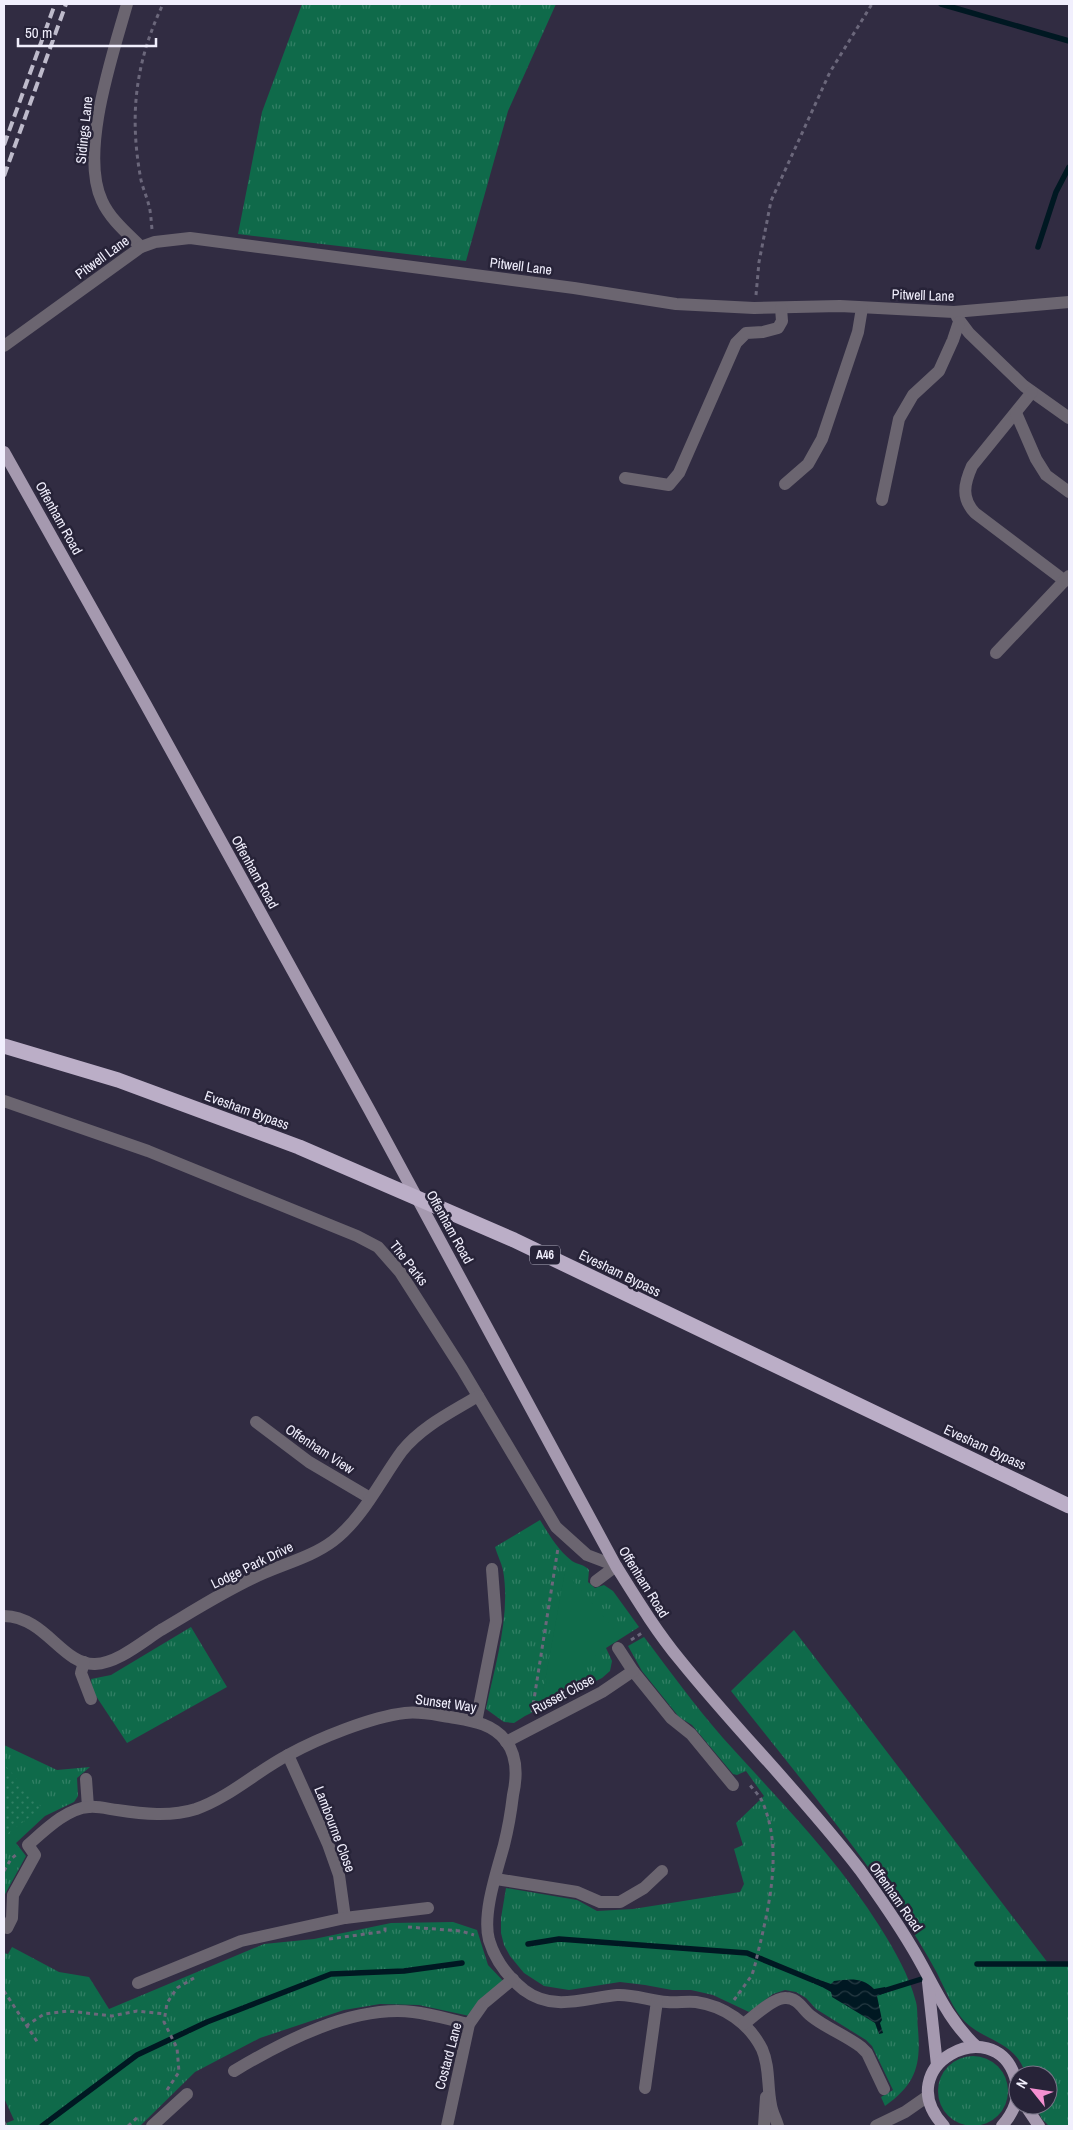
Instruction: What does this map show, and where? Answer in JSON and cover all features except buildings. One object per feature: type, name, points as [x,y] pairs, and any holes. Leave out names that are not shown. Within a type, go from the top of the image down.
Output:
[{"type":"highway","name":"Evesham Bypass","points":[[4,1046],[118,1080],[335,1162],[514,1240],[1069,1506]]},
{"type":"main road","name":"Offenham Road","points":[[4,452],[151,713],[370,1111],[616,1566],[653,1626],[680,1660],[794,1791],[858,1869],[885,1905],[912,1947],[948,2014],[964,2035],[977,2047]]},
{"type":"main road","name":"Offenham Road","points":[[928,1977],[937,2064]]},
{"type":"main road","points":[[944,2126],[933,2112],[928,2096],[928,2085],[937,2064],[948,2054],[962,2048],[977,2047],[992,2050],[1008,2065]]},
{"type":"main road","points":[[1002,2126],[1012,2115]]},
{"type":"main road","points":[[1032,2115],[1039,2126]]},
{"type":"street","name":"Sidings Lane","points":[[127,4],[104,84],[97,122],[95,179],[102,201],[107,209],[118,224],[141,247]]},
{"type":"street","name":"Pitwell Lane","points":[[4,346],[141,247],[155,242],[190,238],[574,288],[676,304],[754,308],[862,308],[957,317],[1069,302]]},
{"type":"street","points":[[625,478],[669,484],[679,473],[736,343],[746,333],[763,332],[778,328],[782,321],[781,308]]},
{"type":"street","points":[[785,484],[808,464],[822,439],[858,332],[862,308]]},
{"type":"street","points":[[957,317],[1010,373],[1032,392],[1069,418]]},
{"type":"street","points":[[882,500],[899,419],[913,395],[939,371],[954,340],[957,317]]},
{"type":"street","points":[[996,653],[1067,578],[974,513],[964,497],[972,466],[1032,392]]},
{"type":"street","points":[[1016,412],[1036,459],[1046,475],[1069,492]]},
{"type":"street","name":"The Parks","points":[[4,1101],[148,1151],[357,1236],[378,1247],[400,1272],[462,1369],[556,1527],[587,1554],[616,1566]]},
{"type":"street","name":"Lodge Park Drive","points":[[84,1662],[93,1664],[114,1659],[195,1610],[262,1573],[306,1556],[332,1541],[356,1519],[404,1450],[422,1432],[478,1396]]},
{"type":"street","name":"Offenham View","points":[[256,1422],[309,1462],[370,1498]]},
{"type":"street","points":[[596,1581],[616,1566]]},
{"type":"street","points":[[476,1722],[496,1621],[492,1569]]},
{"type":"street","points":[[4,1616],[17,1616],[34,1624],[70,1655],[84,1662],[81,1673],[91,1699]]},
{"type":"street","points":[[618,1648],[633,1671],[670,1718],[691,1734],[733,1785]]},
{"type":"street","name":"Russet Close","points":[[506,1742],[602,1692],[633,1671]]},
{"type":"street","name":"Sunset Way","points":[[8,1902],[35,1855],[28,1845],[56,1820],[88,1807],[152,1815],[194,1810],[221,1798],[288,1755],[340,1732],[406,1713],[429,1714],[476,1722],[496,1732],[506,1742]]},
{"type":"street","points":[[506,1742],[513,1754],[516,1767],[515,1787],[489,1908],[489,1938],[504,1970],[525,1991],[539,1999],[555,2003],[567,2004],[620,1995],[657,2001],[693,2002],[727,2011],[744,2024],[762,2051],[769,2079],[771,2106],[778,2126]]},
{"type":"street","name":"Lambourne Close","points":[[288,1755],[328,1844],[339,1875],[345,1918]]},
{"type":"street","points":[[86,1779],[88,1807]]},
{"type":"street","points":[[496,1879],[577,1892],[600,1902],[620,1902],[644,1888],[662,1871]]},
{"type":"street","points":[[7,1928],[12,1918],[8,1902]]},
{"type":"street","points":[[138,1983],[242,1941],[345,1918],[384,1919],[428,1908]]},
{"type":"street","name":"Costard Lane","points":[[447,2126],[469,2024],[483,2004],[513,1979]]},
{"type":"street","points":[[744,2024],[777,2000],[786,1998],[794,2000],[801,2004],[810,2015],[861,2046],[867,2053],[884,2089]]},
{"type":"street","points":[[645,2088],[657,2001]]},
{"type":"street","points":[[234,2071],[272,2048],[349,2018],[388,2011],[413,2012],[469,2024]]},
{"type":"street","points":[[764,2126],[764,2109],[769,2079]]},
{"type":"street","points":[[152,2126],[187,2094]]},
{"type":"street","points":[[876,2126],[905,2112],[928,2096]]},
{"type":"path","points":[[155,242],[150,206],[142,182],[134,134],[136,94],[142,56],[163,4]]},
{"type":"path","points":[[754,308],[759,262],[771,202],[830,72],[872,4]]},
{"type":"path","points":[[529,1730],[561,1532]]},
{"type":"path","points":[[618,1648],[653,1626]]},
{"type":"path","points":[[727,2011],[752,1975],[770,1900],[772,1868],[772,1844],[769,1821],[761,1800],[745,1778],[733,1785]]},
{"type":"path","points":[[384,1919],[394,1926]]},
{"type":"path","points":[[322,1940],[385,1931],[384,1919]]},
{"type":"path","points":[[404,1927],[461,1932],[489,1938]]},
{"type":"path","points":[[160,2096],[168,2089],[178,2072],[177,2048],[164,2022],[167,2003],[177,1988],[196,1977]]},
{"type":"path","points":[[4,1991],[38,2043]]},
{"type":"path","points":[[26,2026],[44,2014],[69,2011],[112,2016],[137,2011],[165,2014]]},
{"type":"path","points":[[128,2126],[140,2115]]},
{"type":"path","points":[[4,2122],[6,2126]]},
{"type":"green space","points":[[302,4],[556,4],[508,111],[466,261],[238,234],[262,112]]},
{"type":"green space","points":[[540,1520],[562,1552],[572,1561],[589,1570],[588,1582],[595,1588],[604,1585],[613,1591],[639,1627],[606,1648],[612,1661],[610,1671],[602,1678],[514,1723],[504,1722],[486,1709],[501,1640],[505,1605],[503,1570],[495,1547]]},
{"type":"green space","points":[[565,1571],[619,1635],[541,1703]]},
{"type":"green space","points":[[191,1627],[227,1687],[127,1743],[92,1690],[91,1679],[111,1675]]},
{"type":"green space","points":[[794,1630],[1048,1963],[1069,1964],[1069,2126],[1049,2126],[1040,2115],[1058,2115],[1058,2065],[1022,2065],[1006,2047],[968,2025],[960,2016],[918,1940],[878,1880],[731,1691]]},
{"type":"green space","points":[[644,1637],[723,1738],[806,1830],[845,1877],[880,1927],[901,1963],[910,1982],[917,2005],[919,2042],[917,2063],[914,2073],[904,2090],[885,2106],[881,2097],[893,2090],[872,2046],[866,2040],[816,2009],[806,1998],[796,1992],[785,1990],[773,1994],[749,2012],[713,1995],[691,1990],[672,1990],[620,1982],[569,1990],[544,1986],[524,1973],[510,1956],[504,1945],[501,1933],[501,1918],[506,1888],[577,1900],[597,1911],[633,1909],[740,1892],[744,1884],[734,1849],[743,1845],[736,1823],[764,1796],[746,1771],[737,1775],[733,1774],[692,1725],[679,1717],[642,1671],[628,1646]]},
{"type":"green space","points":[[4,1745],[57,1770],[90,1767],[77,1778],[78,1796],[74,1802],[45,1816],[16,1843],[26,1856],[4,1896]]},
{"type":"green space","points":[[4,1764],[42,1808],[4,1836]]},
{"type":"green space","points":[[453,1922],[477,1930],[488,1965],[507,1985],[474,2017],[419,2005],[380,2004],[344,2010],[260,2038],[195,2072],[140,2126],[4,2126],[4,2124],[14,2120],[4,2098],[4,1953],[8,1954],[12,1947],[59,1972],[89,1977],[109,2009],[264,1944],[314,1939],[391,1923]]},
{"type":"green space","points":[[966,2057],[980,2057],[992,2062],[998,2066],[1007,2084],[1007,2098],[1002,2110],[998,2116],[980,2125],[966,2125],[954,2120],[948,2116],[939,2098],[939,2084],[944,2072],[948,2066]]},
{"type":"water","points":[[817,1979],[831,1984],[834,1981],[856,1980],[865,1982],[874,1989],[885,1987],[887,1992],[877,1996],[883,2033],[879,2034],[875,2023],[832,1997],[831,1992],[815,1983]]},
{"type":"waterway","points":[[941,4],[1069,41]]},
{"type":"waterway","points":[[1038,247],[1056,192],[1069,167]]},
{"type":"waterway","points":[[528,1944],[559,1939],[747,1953],[822,1984]]},
{"type":"waterway","points":[[42,2126],[137,2055],[207,2022],[331,1974],[404,1971],[462,1963]]},
{"type":"waterway","points":[[977,1964],[1069,1964]]},
{"type":"waterway","points":[[880,1992],[928,1977]]},
{"type":"railway","points":[[4,145],[55,4]]},
{"type":"railway","points":[[4,176],[66,4]]}]
